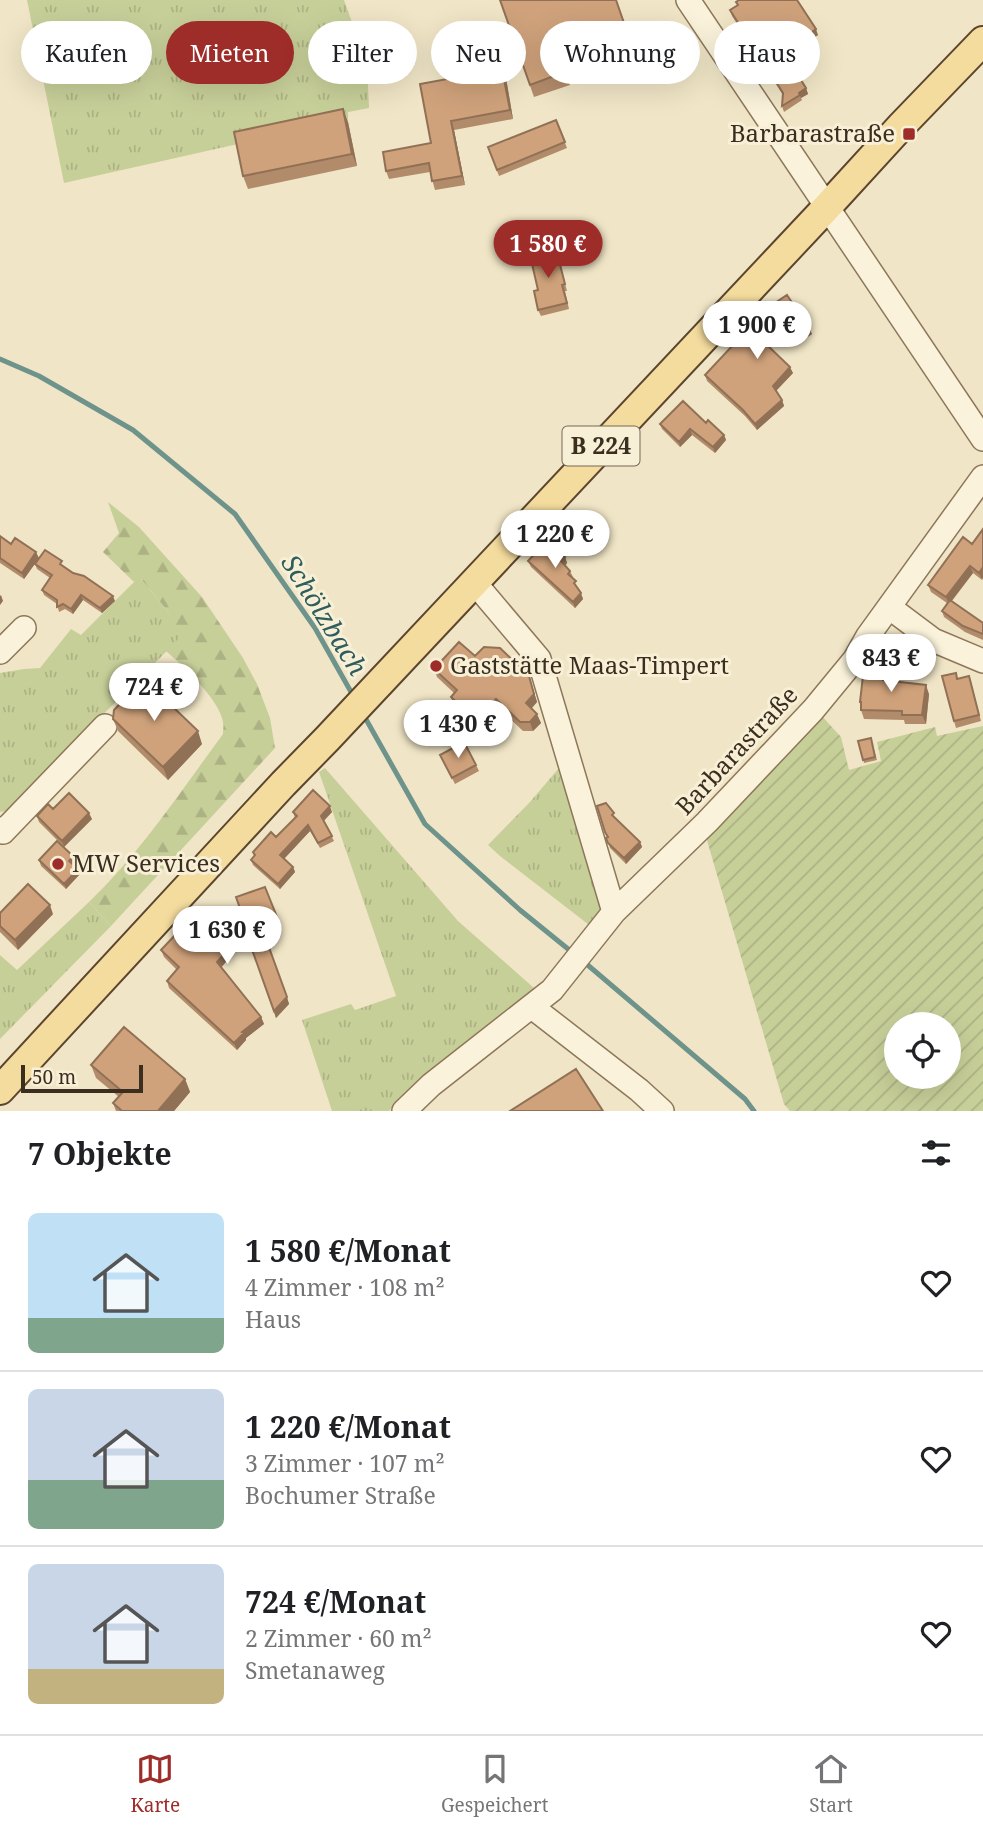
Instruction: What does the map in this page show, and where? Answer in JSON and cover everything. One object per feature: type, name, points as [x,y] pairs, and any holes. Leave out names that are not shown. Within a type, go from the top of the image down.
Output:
[{"type":"main road","name":"B 224","points":[[0,1090],[283,784],[983,41]]},
{"type":"street","points":[[688,0],[983,439]]},
{"type":"street","name":"Barbarastraße","points":[[404,1111],[431,1085],[552,990],[614,912],[707,822],[813,710],[855,659],[868,636],[983,477]]},
{"type":"street","points":[[474,582],[539,659],[614,912]]},
{"type":"street","points":[[889,607],[933,640],[983,661]]},
{"type":"street","points":[[0,652],[24,628]]},
{"type":"street","points":[[0,829],[3,832],[105,726]]},
{"type":"street","points":[[532,1007],[662,1111]]},
{"type":"green space","points":[[27,0],[344,0],[352,21],[308,21],[308,84],[368,84],[369,108],[348,112],[348,122],[64,183],[44,84],[152,84],[152,21],[31,21]]},
{"type":"green space","points":[[108,502],[139,527],[202,597],[257,684],[270,718],[275,748],[111,926],[89,902],[126,863],[160,821],[223,734],[223,722],[208,694],[166,651],[181,636],[166,609],[141,579],[134,582],[103,552],[119,533]]},
{"type":"green space","points":[[140,578],[166,609],[182,636],[6,811],[0,812],[0,673],[40,668],[71,629],[81,635]]},
{"type":"green space","points":[[820,714],[841,737],[849,770],[881,761],[877,742],[935,727],[937,736],[983,726],[983,1111],[790,1111],[784,1104],[706,837]]},
{"type":"green space","points":[[564,762],[607,909],[593,928],[488,845]]},
{"type":"green space","points":[[325,768],[458,921],[534,988],[426,1074],[389,1111],[332,1111],[302,1020],[351,1004],[355,1010],[396,996],[319,772]]},
{"type":"green space","points":[[89,902],[111,926],[0,1039],[0,955],[17,970]]},
{"type":"building","points":[[500,0],[616,0],[623,21],[540,21],[540,81],[530,85],[526,74],[526,21],[507,21]]},
{"type":"building","points":[[797,0],[811,21],[737,21],[730,10],[738,5],[736,2]]},
{"type":"building","points":[[420,84],[505,84],[510,110],[451,121],[462,176],[432,181],[429,163],[386,171],[383,152],[431,143]]},
{"type":"building","points":[[777,84],[803,84],[806,88],[782,106],[783,93]]},
{"type":"building","points":[[343,109],[352,154],[243,176],[234,132]]},
{"type":"building","points":[[556,120],[565,142],[497,170],[488,147]]},
{"type":"building","points":[[556,249],[567,303],[538,310],[534,291],[538,290],[530,255]]},
{"type":"building","points":[[787,295],[809,328],[798,336],[787,320],[765,343],[790,367],[773,386],[782,400],[755,424],[705,375],[757,315]]},
{"type":"building","points":[[683,401],[706,423],[708,420],[724,435],[713,447],[690,429],[679,442],[660,424]]},
{"type":"building","points":[[983,529],[983,567],[979,573],[970,566],[946,597],[928,585],[963,537],[972,544]]},
{"type":"building","points":[[0,536],[11,544],[15,538],[36,552],[22,573],[0,558]]},
{"type":"building","points":[[547,541],[565,557],[561,561],[570,571],[568,574],[576,581],[574,583],[581,593],[573,602],[528,561]]},
{"type":"building","points":[[45,550],[62,561],[60,564],[73,573],[84,576],[113,596],[100,608],[81,595],[71,609],[63,604],[57,607],[57,600],[42,590],[52,575],[35,564]]},
{"type":"building","points":[[950,600],[983,623],[983,634],[963,626],[942,611]]},
{"type":"building","points":[[459,642],[475,656],[484,647],[500,648],[529,676],[534,694],[526,703],[537,714],[530,722],[520,722],[496,699],[475,720],[451,697],[457,690],[434,669]]},
{"type":"building","points":[[864,667],[884,669],[883,680],[926,685],[922,715],[902,715],[902,711],[861,710]]},
{"type":"building","points":[[956,673],[957,679],[969,676],[979,715],[954,721],[942,676]]},
{"type":"building","points":[[144,679],[198,731],[163,767],[113,719],[114,710]]},
{"type":"building","points":[[871,738],[875,757],[863,760],[858,741]]},
{"type":"building","points":[[464,742],[476,765],[452,778],[440,755]]},
{"type":"building","points":[[313,790],[330,806],[321,816],[332,836],[318,843],[308,825],[280,855],[293,867],[278,884],[251,860],[255,855],[253,852],[271,832],[276,837],[297,816],[293,812]]},
{"type":"building","points":[[69,793],[89,813],[62,841],[37,816],[48,804],[53,809]]},
{"type":"building","points":[[606,803],[614,813],[612,815],[640,842],[624,858],[606,838],[608,837],[597,806]]},
{"type":"building","name":"MW Services","points":[[57,841],[73,856],[69,861],[78,869],[64,884],[39,860]]},
{"type":"building","points":[[28,884],[50,905],[15,940],[0,926],[0,913]]},
{"type":"building","points":[[265,887],[279,922],[262,928],[287,997],[274,1011],[245,930],[217,962],[261,1017],[242,1032],[244,1033],[234,1043],[167,981],[179,967],[161,950],[178,932],[194,947],[220,920],[223,922],[241,911],[236,897]]},
{"type":"building","points":[[124,1027],[185,1079],[158,1111],[122,1111],[113,1103],[123,1092],[91,1065]]},
{"type":"building","points":[[576,1069],[603,1111],[510,1111]]},
{"type":"waterway","name":"Schölzbach","points":[[0,359],[39,376],[133,430],[235,514],[315,628],[355,699]]},
{"type":"waterway","name":"Schölzbach","points":[[363,714],[425,824],[520,910],[573,953]]},
{"type":"waterway","name":"Schölzbach","points":[[583,961],[745,1099],[754,1111]]},
{"type":"place","name":"Barbarastraße","points":[[909,134]]},
{"type":"place","name":"Gaststätte Maas-Timpert","points":[[436,666]]},
{"type":"place","name":"MW Services","points":[[58,864]]}]
